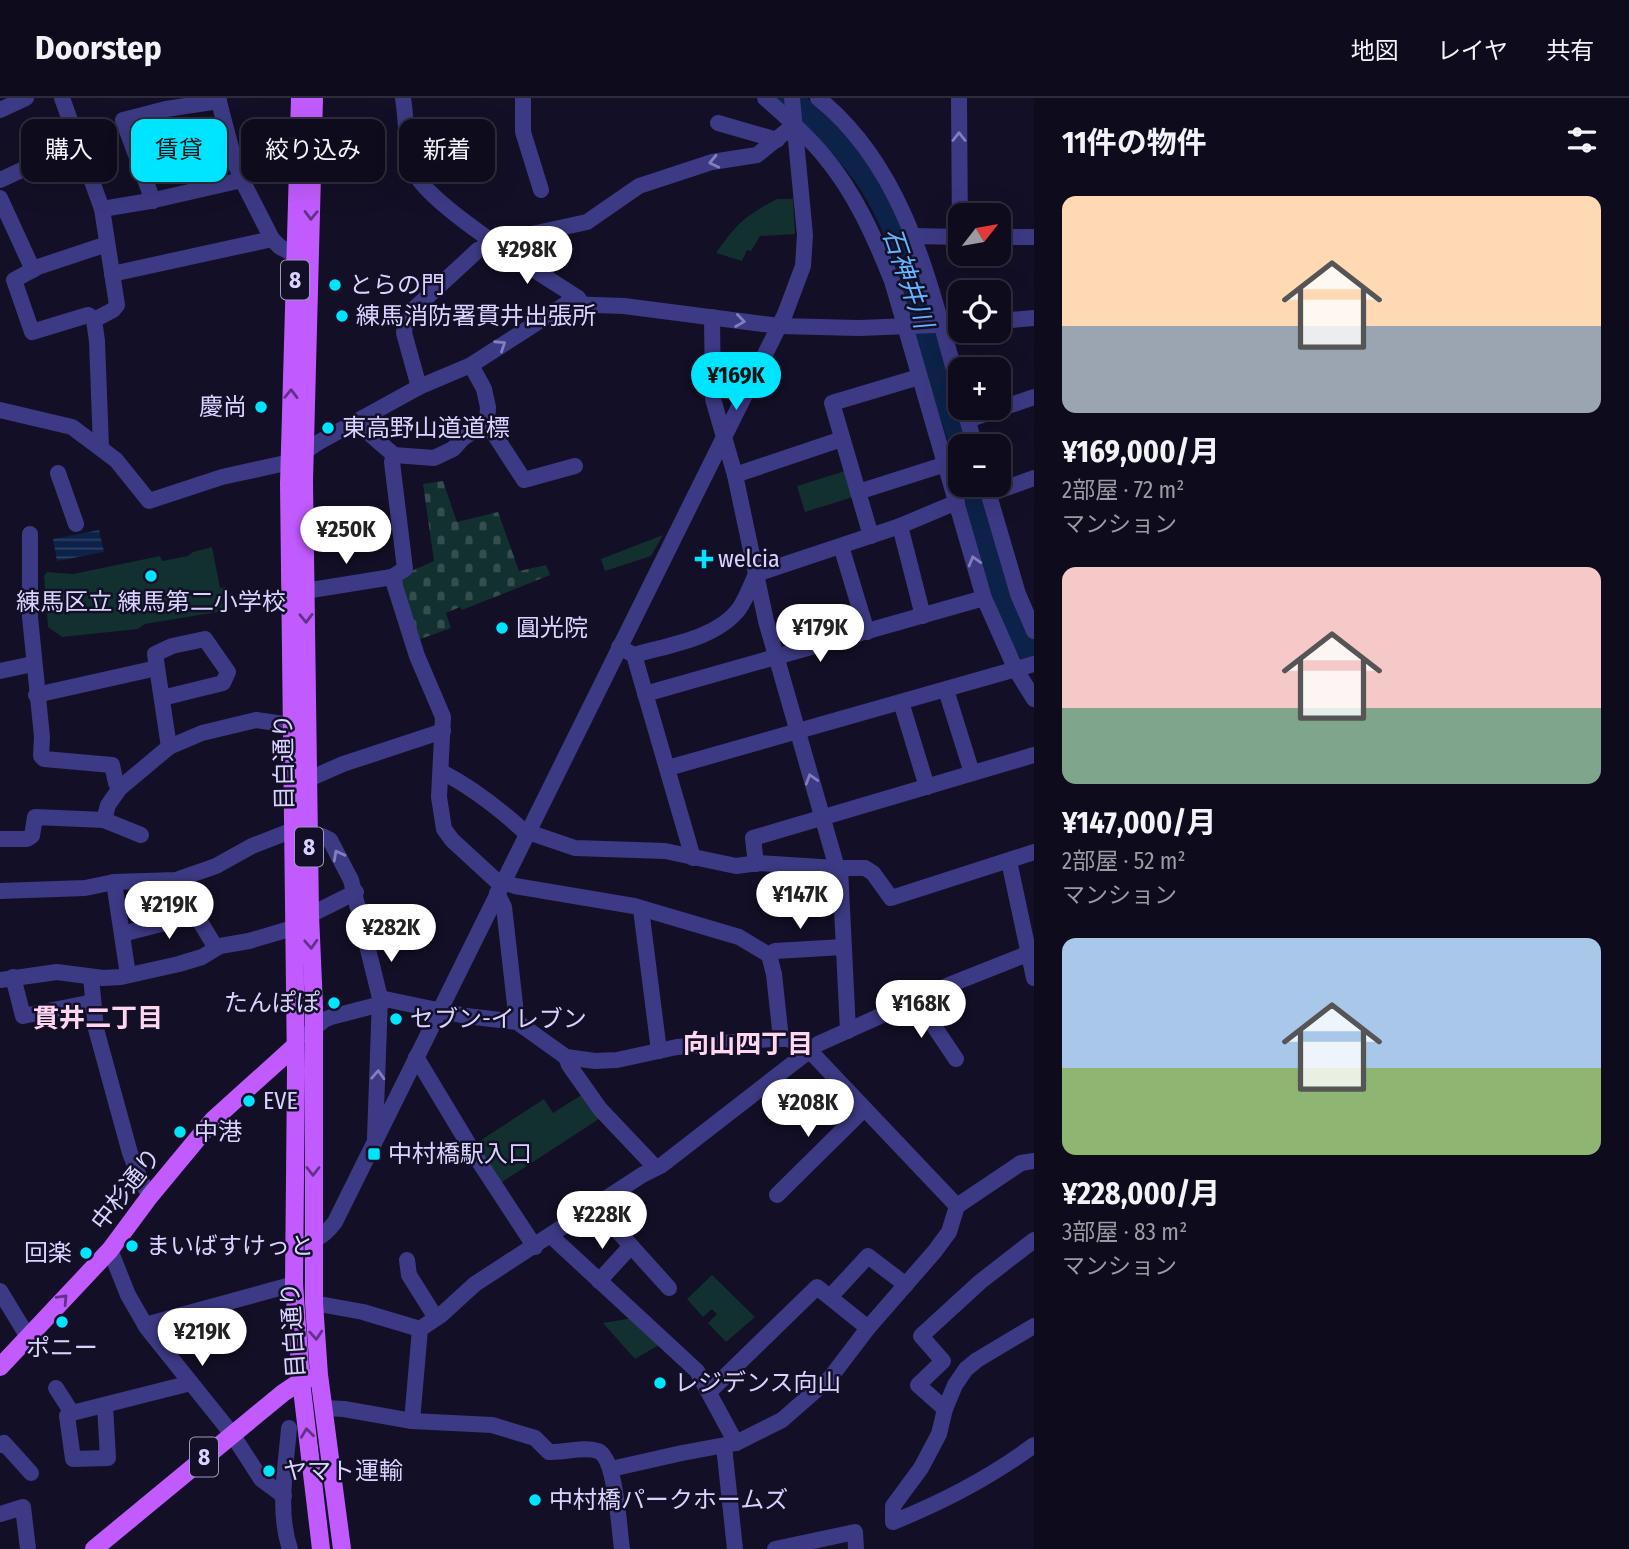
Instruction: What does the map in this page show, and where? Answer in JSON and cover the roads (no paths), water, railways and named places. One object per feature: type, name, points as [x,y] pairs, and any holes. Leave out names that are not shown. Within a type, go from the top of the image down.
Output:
[{"type":"main road","name":"目白通り","points":[[300,98],[290,462],[291,725],[310,915],[314,1303],[320,1375],[342,1549]]},
{"type":"main road","name":"目白通り","points":[[314,98],[305,452],[309,779],[301,832],[293,928],[294,1284],[301,1381],[321,1549]]},
{"type":"main road","name":"中杉通り","points":[[0,1367],[110,1250],[150,1196],[213,1120],[295,1046]]},
{"type":"main road","name":"8","points":[[93,1549],[232,1434],[301,1381],[320,1375]]},
{"type":"street","points":[[0,110],[26,98]]},
{"type":"street","points":[[62,98],[69,119]]},
{"type":"street","points":[[403,98],[413,170],[420,184],[455,214],[578,298],[582,304]]},
{"type":"street","points":[[523,98],[523,132],[541,190]]},
{"type":"street","points":[[765,98],[793,122],[823,155],[863,213],[892,281],[906,325],[984,598],[1016,670],[1034,699]]},
{"type":"street","points":[[294,1247],[314,1242],[326,1235],[335,1222],[527,833],[627,651],[724,436],[779,326],[803,266],[804,221],[792,98]]},
{"type":"street","points":[[818,98],[864,146],[900,205],[913,236],[949,357]]},
{"type":"street","points":[[959,98],[959,203]]},
{"type":"street","points":[[153,201],[123,120],[218,99],[241,178]]},
{"type":"street","points":[[419,387],[404,333],[407,319],[429,294],[478,250],[495,242],[587,222],[639,186],[712,162],[757,155],[777,141],[793,122]]},
{"type":"street","points":[[718,123],[777,141]]},
{"type":"street","points":[[0,180],[21,170]]},
{"type":"street","points":[[102,209],[153,201],[241,180]]},
{"type":"street","points":[[92,182],[102,209],[117,305],[95,319]]},
{"type":"street","points":[[243,182],[272,239],[280,247],[296,255]]},
{"type":"street","points":[[0,198],[33,270]]},
{"type":"street","points":[[913,236],[948,237]]},
{"type":"street","points":[[1012,237],[1034,237]]},
{"type":"street","points":[[112,274],[272,239]]},
{"type":"street","points":[[95,319],[89,315],[32,332],[14,280],[33,270],[107,244]]},
{"type":"street","points":[[0,410],[72,427],[116,460],[149,501],[222,477],[290,462],[419,387],[471,365],[562,306],[624,306],[779,326],[859,328],[948,324]]},
{"type":"street","points":[[712,317],[713,399],[736,475],[776,657],[838,868],[848,1031]]},
{"type":"street","points":[[1011,320],[1034,318]]},
{"type":"street","points":[[95,319],[101,447]]},
{"type":"street","points":[[471,365],[484,389],[488,407],[487,423],[524,481],[575,466]]},
{"type":"street","points":[[871,536],[832,403],[919,377]]},
{"type":"street","points":[[1011,403],[1034,397]]},
{"type":"street","points":[[356,422],[394,455],[434,458],[487,423]]},
{"type":"street","points":[[736,475],[842,439]]},
{"type":"street","points":[[305,591],[392,576],[405,569],[392,462],[394,455]]},
{"type":"street","points":[[858,492],[946,464]]},
{"type":"street","points":[[58,473],[76,524]]},
{"type":"street","points":[[1011,484],[1034,478]]},
{"type":"street","points":[[990,497],[1018,594],[1034,631]]},
{"type":"street","points":[[627,651],[704,634],[721,624],[738,609],[756,574],[900,526],[957,502]]},
{"type":"street","points":[[900,526],[923,615]]},
{"type":"street","points":[[30,534],[30,617],[42,737],[41,756],[44,759],[112,765],[116,783],[120,788]]},
{"type":"street","points":[[841,546],[867,632]]},
{"type":"street","points":[[392,576],[417,656],[443,717],[439,797],[444,829],[500,887],[517,1022]]},
{"type":"street","points":[[645,694],[984,598]]},
{"type":"street","points":[[162,698],[223,683],[228,672],[205,639],[172,646],[155,654],[169,747]]},
{"type":"street","points":[[627,651],[645,694],[693,858]]},
{"type":"street","points":[[0,671],[33,663]]},
{"type":"street","points":[[668,768],[1034,664]]},
{"type":"street","points":[[36,695],[157,668]]},
{"type":"street","points":[[946,690],[972,774]]},
{"type":"street","points":[[901,702],[927,787]]},
{"type":"street","points":[[104,820],[108,805],[120,788],[169,747],[202,733],[256,720],[291,725]]},
{"type":"street","points":[[309,779],[342,764],[443,731]]},
{"type":"street","points":[[756,863],[753,838],[1034,755]]},
{"type":"street","points":[[442,772],[458,780],[527,833],[575,848],[665,851],[736,866],[756,863],[865,868],[873,873],[891,898],[1034,852]]},
{"type":"street","points":[[0,839],[32,836],[35,817],[104,820],[141,835]]},
{"type":"street","points":[[0,891],[85,888],[114,882],[176,880],[216,866],[252,846],[301,832],[322,836],[333,844],[355,892],[381,1001],[375,1144]]},
{"type":"street","points":[[1009,860],[1034,978]]},
{"type":"street","points":[[114,882],[128,975]]},
{"type":"street","points":[[500,887],[515,886],[634,906],[739,937],[769,954],[781,1039]]},
{"type":"street","points":[[310,915],[355,892]]},
{"type":"street","points":[[641,909],[659,1051]]},
{"type":"street","points":[[122,934],[196,915],[216,948]]},
{"type":"street","points":[[93,1002],[23,1016],[6,979],[57,972],[91,977],[128,975],[202,957],[216,948],[293,928]]},
{"type":"street","points":[[769,954],[775,951],[844,947]]},
{"type":"street","points":[[420,1329],[475,1284],[662,1165],[809,1049],[949,985],[1027,954]]},
{"type":"street","points":[[91,977],[96,1029],[130,1153],[150,1196]]},
{"type":"street","points":[[295,1046],[324,1020],[381,1001],[517,1022],[566,1056],[595,1061],[617,1060],[705,1044],[781,1039],[798,1043],[809,1049],[957,1206]]},
{"type":"street","points":[[917,1001],[956,1059]]},
{"type":"street","points":[[566,1056],[569,1065],[600,1109],[655,1167]]},
{"type":"street","points":[[416,1058],[535,1247]]},
{"type":"street","points":[[777,1195],[864,1108]]},
{"type":"street","points":[[611,1469],[730,1445],[782,1420],[830,1378],[948,1232],[957,1206],[1021,1163],[1034,1161]]},
{"type":"street","points":[[595,1206],[669,1288]]},
{"type":"street","points":[[551,1236],[697,1371],[709,1392],[730,1445],[735,1549]]},
{"type":"street","points":[[945,1409],[918,1385],[943,1361],[921,1336],[980,1282],[1034,1240]]},
{"type":"street","points":[[599,1281],[631,1246]]},
{"type":"street","points":[[110,1250],[128,1295],[145,1325],[232,1434],[261,1479],[284,1496]]},
{"type":"street","points":[[830,1297],[868,1256],[906,1285]]},
{"type":"street","points":[[407,1260],[409,1275],[436,1318]]},
{"type":"street","points":[[145,1325],[294,1284]]},
{"type":"street","points":[[709,1392],[817,1287],[868,1328]]},
{"type":"street","points":[[0,1291],[28,1337]]},
{"type":"street","points":[[314,1303],[363,1312],[420,1329]]},
{"type":"street","points":[[1034,1326],[966,1369],[955,1385],[939,1434],[921,1468],[893,1506],[893,1522],[975,1483],[1034,1445]]},
{"type":"street","points":[[412,1421],[420,1329]]},
{"type":"street","points":[[106,1406],[108,1458],[73,1459],[67,1416],[191,1383]]},
{"type":"street","points":[[56,1388],[72,1413]]},
{"type":"street","points":[[324,1408],[412,1421],[492,1425],[535,1438],[549,1452],[599,1452],[611,1469],[622,1549]]},
{"type":"street","points":[[289,1428],[284,1496],[285,1530],[290,1549]]},
{"type":"street","points":[[0,1445],[4,1443],[9,1446],[31,1473]]},
{"type":"street","points":[[0,1514],[23,1507],[28,1549]]},
{"type":"street","points":[[775,1549],[855,1532],[856,1549]]},
{"type":"water","points":[[99,530],[104,552],[57,561],[53,539]]},
{"type":"waterway","name":"石神井川","points":[[790,98],[848,154],[867,179],[886,212],[909,272],[957,434]]},
{"type":"waterway","name":"石神井川","points":[[974,497],[1004,596],[1034,659]]},
{"type":"place","name":"とらの門","points":[[335,285]]},
{"type":"place","name":"練馬消防署貫井出張所","points":[[342,316]]},
{"type":"place","name":"慶尚","points":[[261,407]]},
{"type":"place","name":"東高野山道道標","points":[[328,428]]},
{"type":"place","name":"welcia","points":[[704,559]]},
{"type":"place","name":"練馬区立 練馬第二小学校","points":[[151,576]]},
{"type":"place","name":"圓光院","points":[[502,628]]},
{"type":"place","name":"たんぽぽ","points":[[334,1003]]},
{"type":"place","name":"セブン-イレブン","points":[[396,1019]]},
{"type":"place","name":"EVE","points":[[249,1101]]},
{"type":"place","name":"中港","points":[[180,1132]]},
{"type":"place","name":"中村橋駅入口","points":[[374,1154]]},
{"type":"place","name":"まいばすけっと","points":[[132,1246]]},
{"type":"place","name":"回楽","points":[[86,1253]]},
{"type":"place","name":"ポニー","points":[[62,1322]]},
{"type":"place","name":"レジデンス向山","points":[[660,1383]]},
{"type":"place","name":"ヤマト運輸","points":[[269,1471]]},
{"type":"place","name":"中村橋パークホームズ","points":[[535,1500]]},
{"type":"district","name":"貫井二丁目","points":[[98,1018]]},
{"type":"district","name":"向山四丁目","points":[[748,1044]]}]
